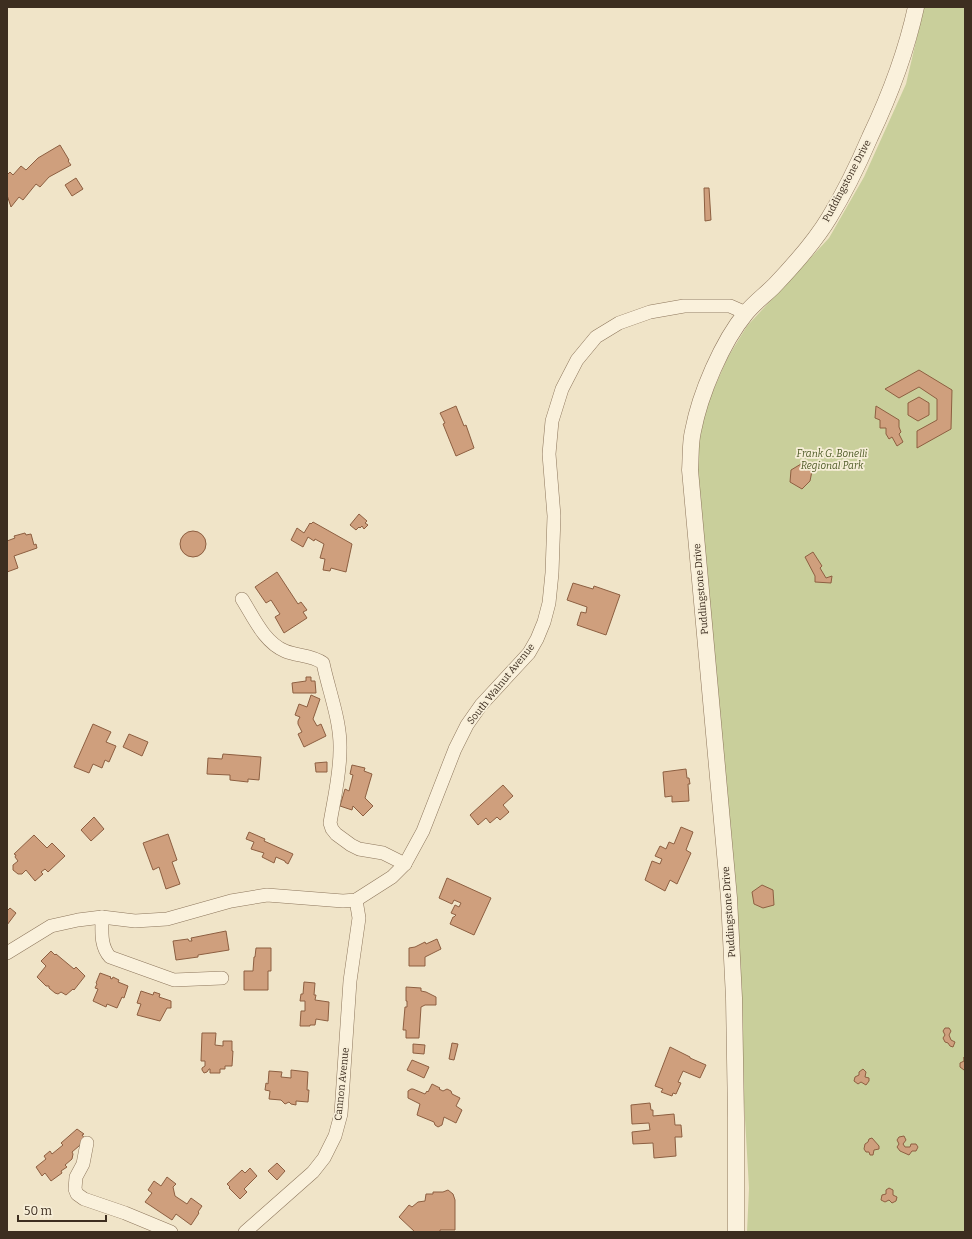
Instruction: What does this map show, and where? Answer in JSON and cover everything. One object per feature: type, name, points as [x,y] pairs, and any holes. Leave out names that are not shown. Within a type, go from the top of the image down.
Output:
[{"type":"street","name":"Puddingstone Drive","points":[[736,1232],[734,998],[729,898],[690,470],[692,431],[704,392],[717,361],[731,334],[746,313],[805,251],[829,218],[856,168],[900,68],[912,27],[916,7]]},
{"type":"street","name":"South Walnut Avenue","points":[[7,953],[51,926],[78,920],[102,917],[135,921],[168,919],[231,901],[266,896],[343,901],[356,900],[392,878],[406,864],[423,831],[455,749],[467,725],[481,705],[529,653],[544,622],[549,603],[552,573],[554,516],[549,454],[552,421],[562,389],[577,360],[596,338],[619,323],[650,312],[684,306],[730,306],[746,313]]},
{"type":"street","points":[[242,599],[266,636],[275,646],[286,652],[318,660],[323,663],[336,715],[340,750],[338,780],[330,823],[332,829],[351,845],[359,849],[383,853],[406,864]]},
{"type":"street","name":"Cannon Avenue","points":[[245,1232],[313,1172],[324,1158],[335,1136],[340,1114],[350,981],[359,918],[356,900]]},
{"type":"street","points":[[102,917],[102,937],[105,952],[110,957],[174,980],[222,978]]},
{"type":"street","points":[[87,1143],[84,1164],[76,1177],[75,1189],[77,1194],[84,1199],[125,1213],[171,1232]]},
{"type":"green space","name":"Frank G. Bonelli Regional Park","points":[[924,7],[965,7],[965,1232],[747,1232],[749,1188],[728,825],[698,471],[698,445],[701,425],[708,402],[728,357],[747,326],[829,238],[864,177],[906,84]]},
{"type":"building","points":[[60,145],[71,165],[49,177],[40,187],[36,184],[23,200],[19,197],[11,207],[7,195],[7,175],[10,172],[13,175],[21,166],[26,170],[38,158]]},
{"type":"building","points":[[76,178],[83,189],[72,196],[65,185]]},
{"type":"building","points":[[704,188],[709,188],[711,220],[705,221]]},
{"type":"building","points":[[919,370],[952,390],[951,429],[917,448],[917,431],[937,420],[937,399],[919,387],[899,398],[885,389]]},
{"type":"building","points":[[919,397],[929,403],[929,415],[918,421],[908,415],[908,403]]},
{"type":"building","points":[[456,406],[464,426],[466,425],[474,448],[456,456],[440,413]]},
{"type":"building","points":[[876,406],[899,420],[901,432],[899,434],[903,442],[897,446],[892,437],[889,439],[886,434],[886,428],[880,428],[880,420],[875,418]]},
{"type":"building","points":[[801,464],[812,471],[810,481],[802,489],[790,482],[791,470]]},
{"type":"building","points":[[359,514],[367,521],[365,523],[368,525],[364,529],[362,526],[356,530],[350,525]]},
{"type":"building","points":[[313,522],[352,544],[346,572],[331,568],[330,571],[323,570],[325,559],[320,558],[324,544],[315,539],[314,541],[308,537],[303,547],[291,540],[297,528],[304,533],[310,523],[311,524]]},
{"type":"building","points":[[193,531],[202,535],[206,544],[202,553],[193,557],[184,553],[180,544],[184,535]]},
{"type":"building","points":[[25,533],[26,535],[31,534],[34,545],[36,544],[37,548],[14,556],[18,568],[7,572],[7,541],[15,538],[14,536]]},
{"type":"building","points":[[813,552],[822,566],[820,568],[826,578],[832,576],[831,583],[815,582],[815,576],[805,557]]},
{"type":"building","points":[[277,572],[298,604],[301,602],[307,610],[303,612],[307,618],[284,633],[275,617],[280,614],[271,600],[266,603],[255,587]]},
{"type":"building","points":[[573,583],[593,589],[594,586],[620,595],[606,635],[577,625],[581,612],[586,613],[587,607],[567,600]]},
{"type":"building","points":[[306,677],[311,677],[311,681],[315,681],[316,693],[293,693],[292,683],[306,681]]},
{"type":"building","points":[[311,695],[320,699],[313,719],[317,726],[321,724],[326,736],[304,747],[298,734],[302,732],[298,724],[300,717],[295,715],[299,704],[307,707]]},
{"type":"building","points":[[93,724],[111,732],[106,742],[116,746],[109,762],[105,760],[102,768],[93,764],[89,773],[74,767]]},
{"type":"building","points":[[129,734],[148,742],[142,756],[123,747]]},
{"type":"building","points":[[223,754],[261,757],[259,780],[248,779],[248,782],[230,780],[230,775],[207,774],[208,758],[222,759]]},
{"type":"building","points":[[327,762],[327,772],[316,772],[315,763]]},
{"type":"building","points":[[352,765],[365,768],[364,771],[372,774],[365,798],[373,806],[363,816],[353,806],[352,810],[340,806],[345,789],[349,791],[353,775],[350,774]]},
{"type":"building","points":[[686,769],[687,778],[689,778],[690,784],[688,784],[689,801],[672,802],[672,796],[665,797],[663,772]]},
{"type":"building","points":[[503,785],[513,796],[503,805],[509,812],[500,820],[497,817],[490,823],[486,818],[478,825],[470,815]]},
{"type":"building","points":[[94,817],[104,829],[91,841],[81,830]]},
{"type":"building","points":[[681,827],[693,832],[686,850],[691,853],[677,884],[670,880],[665,891],[645,880],[652,861],[660,864],[662,859],[655,856],[660,846],[666,849],[669,842],[674,844]]},
{"type":"building","points":[[249,832],[265,839],[264,841],[293,854],[288,864],[276,857],[274,863],[262,857],[264,853],[251,849],[254,842],[246,839]]},
{"type":"building","points":[[168,834],[177,860],[172,862],[180,884],[166,889],[159,867],[153,870],[143,843]]},
{"type":"building","points":[[34,835],[47,848],[52,843],[65,856],[48,872],[45,869],[41,872],[43,874],[35,881],[26,870],[22,874],[18,874],[13,870],[13,865],[18,861],[15,857],[16,855],[14,854]]},
{"type":"building","points":[[447,878],[491,898],[474,935],[450,924],[453,917],[456,915],[451,913],[455,905],[459,907],[461,903],[454,900],[452,904],[439,898]]},
{"type":"building","points":[[762,885],[773,890],[774,905],[763,908],[754,904],[752,892]]},
{"type":"building","points":[[10,908],[16,913],[7,925],[7,911]]},
{"type":"building","points":[[226,931],[229,950],[176,960],[173,941],[188,939],[189,941],[192,941],[191,938]]},
{"type":"building","points":[[437,939],[441,949],[425,957],[425,966],[409,966],[409,948],[425,942],[426,944]]},
{"type":"building","points":[[256,948],[271,948],[271,971],[268,971],[268,990],[244,990],[244,971],[253,971]]},
{"type":"building","points":[[51,951],[74,969],[76,967],[85,976],[74,990],[73,989],[66,995],[61,992],[58,994],[55,993],[49,988],[49,986],[46,986],[37,977],[46,966],[41,961]]},
{"type":"building","points":[[100,973],[111,977],[110,978],[112,979],[113,977],[119,980],[118,982],[128,986],[124,998],[122,997],[117,1008],[107,1004],[106,1007],[93,1001],[98,989],[95,988]]},
{"type":"building","points":[[304,982],[315,983],[315,1000],[329,1002],[328,1021],[316,1019],[315,1025],[300,1026],[301,1011],[305,1011],[305,1001],[300,1001],[301,994],[303,994]]},
{"type":"building","points":[[406,987],[421,988],[421,991],[436,997],[436,1005],[425,1005],[421,1007],[419,1038],[406,1038],[406,1030],[403,1030],[405,1007],[407,1007]]},
{"type":"building","points":[[141,991],[153,995],[154,992],[160,994],[159,997],[171,1001],[171,1008],[167,1008],[160,1021],[137,1015],[141,1004],[137,1003]]},
{"type":"building","points":[[945,1028],[949,1028],[951,1031],[949,1035],[951,1040],[955,1042],[953,1047],[945,1042],[943,1038],[945,1035],[943,1031]]},
{"type":"building","points":[[202,1033],[216,1033],[215,1045],[223,1046],[223,1041],[232,1041],[232,1066],[225,1066],[225,1069],[220,1069],[220,1073],[210,1073],[209,1069],[204,1073],[202,1068],[205,1066],[205,1061],[201,1061]]},
{"type":"building","points":[[452,1043],[458,1044],[454,1060],[449,1059]]},
{"type":"building","points":[[413,1044],[425,1045],[424,1054],[413,1053]]},
{"type":"building","points":[[670,1047],[706,1065],[700,1078],[683,1071],[678,1082],[681,1083],[676,1094],[673,1093],[672,1096],[661,1092],[663,1089],[655,1086]]},
{"type":"building","points":[[964,1057],[965,1069],[964,1070],[960,1067],[960,1063],[964,1061]]},
{"type":"building","points":[[412,1060],[429,1067],[424,1078],[407,1070]]},
{"type":"building","points":[[863,1069],[866,1072],[865,1077],[869,1078],[866,1085],[861,1082],[858,1084],[854,1081],[855,1077],[859,1075],[859,1072]]},
{"type":"building","points":[[291,1070],[308,1072],[308,1102],[296,1101],[296,1105],[289,1102],[285,1104],[281,1100],[269,1099],[270,1091],[265,1090],[266,1083],[268,1084],[269,1071],[282,1072],[281,1077],[291,1078]]},
{"type":"building","points":[[432,1084],[443,1091],[447,1089],[451,1091],[452,1094],[460,1098],[456,1106],[462,1110],[456,1123],[444,1117],[442,1125],[438,1127],[434,1122],[417,1115],[420,1104],[408,1098],[408,1091],[413,1089],[425,1094],[427,1091],[428,1092]]},
{"type":"building","points":[[650,1103],[651,1110],[653,1110],[653,1116],[674,1114],[675,1125],[681,1125],[682,1137],[675,1137],[676,1156],[654,1158],[653,1143],[633,1144],[632,1132],[650,1130],[649,1123],[632,1124],[631,1105]]},
{"type":"building","points":[[77,1129],[84,1134],[82,1135],[86,1140],[72,1152],[72,1159],[65,1165],[67,1167],[61,1171],[62,1173],[51,1181],[45,1173],[42,1176],[36,1167],[46,1159],[44,1156],[50,1151],[52,1154],[63,1145],[61,1143]]},
{"type":"building","points":[[904,1136],[906,1140],[903,1144],[905,1147],[910,1147],[911,1144],[916,1144],[918,1147],[916,1151],[912,1151],[909,1155],[900,1151],[897,1147],[899,1144],[897,1140],[899,1137]]},
{"type":"building","points":[[872,1138],[879,1146],[879,1149],[874,1150],[873,1155],[870,1155],[869,1152],[866,1152],[864,1149],[865,1144]]},
{"type":"building","points":[[277,1163],[285,1171],[277,1180],[268,1171]]},
{"type":"building","points":[[250,1168],[257,1176],[244,1189],[247,1192],[240,1199],[227,1184],[242,1170],[245,1173]]},
{"type":"building","points":[[167,1177],[176,1184],[173,1187],[175,1196],[187,1204],[191,1198],[202,1206],[191,1225],[176,1214],[172,1220],[145,1202],[152,1193],[148,1190],[154,1181],[161,1186]]},
{"type":"building","points":[[889,1188],[893,1190],[893,1195],[897,1197],[896,1201],[892,1203],[889,1200],[885,1202],[881,1200],[882,1195],[886,1194],[886,1190]]},
{"type":"building","points":[[448,1190],[453,1194],[455,1200],[455,1230],[440,1230],[440,1232],[415,1232],[399,1217],[409,1205],[412,1207],[418,1202],[425,1201],[426,1194],[433,1194],[433,1192],[443,1192]]}]
